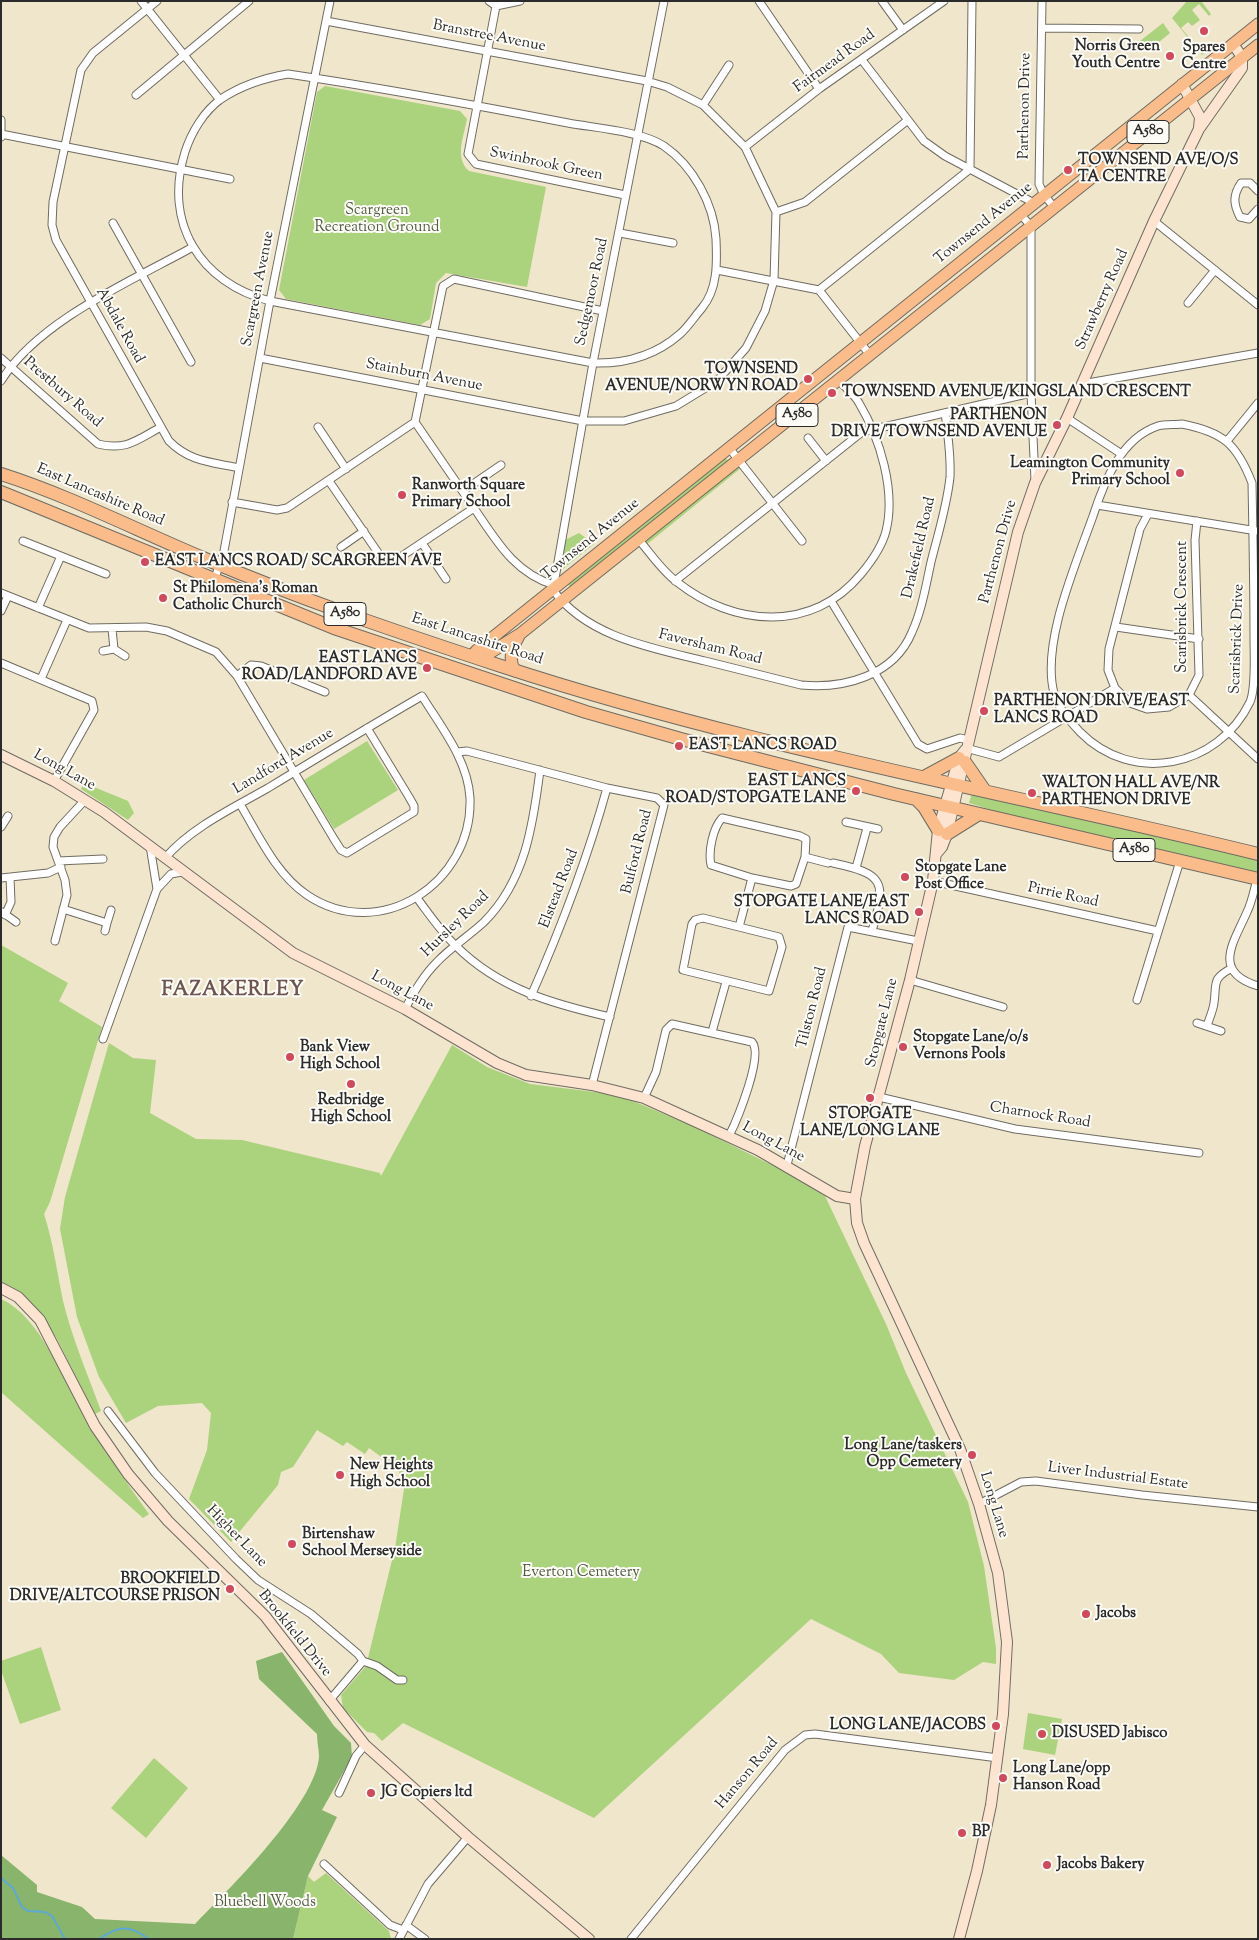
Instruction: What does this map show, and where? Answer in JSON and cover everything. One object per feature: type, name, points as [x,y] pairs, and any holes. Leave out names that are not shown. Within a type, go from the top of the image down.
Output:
[{"type":"highway","name":"East Lancashire Road","points":[[1,474],[35,486],[220,565],[342,613],[475,659],[601,697],[686,720],[955,786]]},
{"type":"highway","name":"A580","points":[[1,492],[214,581],[334,628],[586,712],[916,800],[1257,879]]},
{"type":"highway","points":[[475,659],[483,677]]},
{"type":"highway","name":"A580","points":[[458,669],[475,659]]},
{"type":"highway","points":[[924,777],[965,751],[985,791]]},
{"type":"highway","name":"A580","points":[[955,786],[985,791],[1258,854]]},
{"type":"highway","points":[[916,800],[924,807],[943,832],[979,814]]},
{"type":"main road","name":"Townsend Avenue","points":[[475,659],[476,650],[553,587],[730,449],[1258,24]]},
{"type":"main road","points":[[1233,44],[1242,57]]},
{"type":"main road","name":"Townsend Avenue","points":[[475,659],[520,634],[562,602],[1258,45]]},
{"type":"main road","name":"Strawberry Road","points":[[1035,482],[1067,418],[1154,221],[1199,130],[1242,68],[1242,57]]},
{"type":"main road","points":[[1182,84],[1200,117],[1199,130]]},
{"type":"main road","name":"Parthenon Drive","points":[[955,786],[1018,532],[1035,482]]},
{"type":"main road","points":[[515,670],[512,665],[511,654],[520,634]]},
{"type":"main road","name":"Long Lane","points":[[1,755],[54,781],[85,800],[293,953],[405,1009],[497,1062],[526,1075],[592,1085],[644,1098],[729,1136],[787,1165],[837,1196],[855,1200],[856,1223],[864,1243],[960,1449],[980,1504],[998,1574],[1007,1642],[998,1758],[977,1871],[959,1939]]},
{"type":"main road","name":"Stopgate Lane","points":[[855,1200],[865,1146],[910,980],[933,881],[937,852],[942,847],[943,832],[955,786]]},
{"type":"main road","name":"Brookfield Drive","points":[[1,1288],[18,1297],[40,1320],[95,1426],[128,1474],[168,1521],[265,1616],[365,1745],[468,1837],[589,1939]]},
{"type":"street","points":[[140,1],[220,100]]},
{"type":"street","name":"Abdale Road","points":[[157,1],[93,53],[82,70],[53,202],[52,225],[56,240],[169,441],[181,453],[195,460],[238,468]]},
{"type":"street","points":[[136,95],[249,1]]},
{"type":"street","name":"Scargreen Avenue","points":[[214,581],[220,565],[330,1]]},
{"type":"street","points":[[488,1],[496,6],[520,1]]},
{"type":"street","name":"Sedgemoor Road","points":[[553,587],[593,363],[620,234],[636,136],[664,1]]},
{"type":"street","points":[[759,1],[819,89]]},
{"type":"street","points":[[882,1],[902,30]]},
{"type":"street","name":"Fairmead Road","points":[[745,147],[819,89],[944,1]]},
{"type":"street","points":[[970,169],[972,1]]},
{"type":"street","name":"Parthenon Drive","points":[[1042,1],[1039,184],[1044,195],[1054,207]]},
{"type":"street","name":"Swinbrook Green","points":[[496,6],[468,154],[476,164],[625,195]]},
{"type":"street","name":"Branstree Avenue","points":[[326,21],[487,50],[667,86],[703,105],[745,147],[776,212]]},
{"type":"street","points":[[1043,28],[1139,29]]},
{"type":"street","points":[[862,60],[924,141],[970,169],[1034,203]]},
{"type":"street","points":[[703,105],[729,65]]},
{"type":"street","points":[[288,74],[477,106],[636,136],[662,145],[686,165],[705,197],[715,229],[717,270],[706,303],[680,334],[642,358],[616,364],[593,363],[252,297],[217,277],[192,247],[179,209],[180,168],[195,129],[220,100],[248,84],[288,74]]},
{"type":"street","points":[[1,120],[1,135],[230,179]]},
{"type":"street","points":[[776,212],[805,202],[908,120]]},
{"type":"street","points":[[819,290],[970,169]]},
{"type":"street","points":[[1258,191],[1250,183],[1241,183],[1234,194],[1235,208],[1240,217],[1249,219],[1258,209]]},
{"type":"street","name":"Stainburn Avenue","points":[[260,358],[583,421],[624,421],[676,406],[717,381],[746,348],[765,310],[774,280],[776,212]]},
{"type":"street","points":[[1020,214],[1031,226]]},
{"type":"street","points":[[1154,221],[1258,306]]},
{"type":"street","points":[[113,223],[191,362]]},
{"type":"street","name":"Parthenon Drive","points":[[1031,226],[1031,393],[1035,482]]},
{"type":"street","points":[[620,234],[673,243]]},
{"type":"street","points":[[1,381],[10,366],[42,335],[91,304],[192,247]]},
{"type":"street","points":[[717,270],[819,290],[870,355]]},
{"type":"street","points":[[1188,304],[1215,270]]},
{"type":"street","points":[[232,502],[277,510],[287,508],[414,422],[444,286],[454,278],[604,311]]},
{"type":"street","points":[[1082,384],[1258,353]]},
{"type":"street","name":"Prestbury Road","points":[[1,358],[98,444],[113,448],[128,445],[161,427]]},
{"type":"street","points":[[639,540],[676,581],[697,596],[722,609],[755,616],[782,618],[809,611],[831,601],[856,580],[871,562],[886,532],[888,507],[887,478],[873,429],[858,401],[839,381]]},
{"type":"street","points":[[676,581],[862,432],[1031,393]]},
{"type":"street","points":[[1227,441],[1258,404]]},
{"type":"street","name":"Drakefield Road","points":[[874,672],[891,661],[903,648],[912,633],[919,612],[950,478],[950,452],[945,413]]},
{"type":"street","points":[[1067,418],[1120,453]]},
{"type":"street","points":[[414,422],[464,491],[501,548],[518,566],[530,575],[553,587]]},
{"type":"street","name":"Scarisbrick Drive","points":[[1182,424],[1206,429],[1227,441],[1244,462],[1252,484],[1255,531],[1254,665],[1250,700],[1230,732],[1211,747],[1184,760],[1150,764],[1116,757],[1086,738],[1065,716],[1054,693],[1050,660],[1062,604],[1096,505],[1120,453],[1138,437],[1158,426],[1182,424]]},
{"type":"street","points":[[318,427],[346,468]]},
{"type":"street","points":[[808,438],[826,461]]},
{"type":"street","points":[[730,449],[802,541]]},
{"type":"street","points":[[464,491],[501,465]]},
{"type":"street","points":[[329,481],[383,560],[388,562],[393,562],[474,508]]},
{"type":"street","points":[[1096,505],[1255,531]]},
{"type":"street","points":[[831,601],[918,744],[926,749],[960,738],[965,751],[993,757],[1004,754],[1115,688],[1108,670],[1109,649],[1140,529],[1148,514]]},
{"type":"street","name":"Scarisbrick Crescent","points":[[1115,688],[1130,703],[1148,708],[1169,707],[1189,695],[1199,675],[1195,540],[1197,521]]},
{"type":"street","points":[[342,546],[364,531]]},
{"type":"street","points":[[23,541],[106,574]]},
{"type":"street","points":[[422,543],[446,579]]},
{"type":"street","points":[[38,608],[61,556]]},
{"type":"street","name":"Faversham Road","points":[[553,587],[562,602],[571,611],[605,631],[644,646],[801,685],[821,687],[842,685],[858,681],[874,672]]},
{"type":"street","points":[[1,612],[5,594],[89,628],[146,627],[167,632],[216,652],[236,676],[342,850],[347,852],[353,851],[414,812],[414,806],[409,797],[367,728]]},
{"type":"street","points":[[41,680],[67,620]]},
{"type":"street","points":[[1116,627],[1199,639]]},
{"type":"street","points":[[112,629],[114,649]]},
{"type":"street","points":[[103,651],[114,649],[125,656]]},
{"type":"street","points":[[1,663],[92,701],[94,710],[54,781]]},
{"type":"street","points":[[236,676],[251,665],[261,666],[325,692]]},
{"type":"street","points":[[1189,695],[1258,759]]},
{"type":"street","name":"Landford Avenue","points":[[165,858],[176,846],[194,833],[240,804],[422,696],[458,752]]},
{"type":"street","points":[[240,804],[274,862],[289,881],[307,895],[326,905],[349,911],[372,912],[396,907],[417,898],[449,870],[459,853],[467,828],[470,797],[458,752]]},
{"type":"street","name":"Bulford Road","points":[[458,752],[466,752],[607,788],[657,798],[664,805],[592,1085]]},
{"type":"street","name":"Hursley Road","points":[[405,1009],[424,976],[438,960],[472,933],[497,907],[517,874],[525,856],[535,808],[540,770]]},
{"type":"street","name":"Elstead Road","points":[[531,996],[564,919],[592,844],[607,788]]},
{"type":"street","points":[[55,941],[67,895],[60,864],[53,847],[54,837],[60,827],[85,800]]},
{"type":"street","points":[[1,827],[8,816]]},
{"type":"street","points":[[722,818],[806,839],[808,844],[796,884],[791,886],[752,878],[711,865],[709,855],[718,822],[722,818]]},
{"type":"street","points":[[846,822],[878,830]]},
{"type":"street","points":[[856,868],[867,828]]},
{"type":"street","points":[[150,846],[157,889]]},
{"type":"street","points":[[805,857],[856,868],[872,874],[877,880],[881,900],[872,931]]},
{"type":"street","points":[[1,878],[48,873],[60,864],[103,859]]},
{"type":"street","points":[[1137,1000],[1180,861]]},
{"type":"street","points":[[103,1039],[157,889],[171,874],[182,872]]},
{"type":"street","points":[[10,877],[11,902],[3,913],[16,922]]},
{"type":"street","points":[[739,927],[752,878]]},
{"type":"street","points":[[1257,879],[1248,910],[1230,944],[1229,954],[1232,968],[1243,982],[1258,986]]},
{"type":"street","name":"Pirrie Road","points":[[933,881],[1158,931]]},
{"type":"street","points":[[417,898],[455,946],[500,981],[531,996],[610,1018]]},
{"type":"street","points":[[63,909],[106,927],[111,910]]},
{"type":"street","points":[[703,918],[779,937],[782,947],[769,991],[726,982],[683,970],[692,924],[695,920],[703,918]]},
{"type":"street","name":"Tilston Road","points":[[787,1165],[848,927],[918,941]]},
{"type":"street","points":[[1207,1026],[1214,1003],[1214,984],[1220,974],[1232,968]]},
{"type":"street","points":[[910,980],[1003,1007]]},
{"type":"street","points":[[712,1032],[726,982]]},
{"type":"street","points":[[1197,1023],[1221,1031]]},
{"type":"street","points":[[644,1098],[656,1072],[668,1026],[672,1024],[752,1042],[756,1046],[742,1108],[729,1136]]},
{"type":"street","name":"Charnock Road","points":[[879,1096],[1015,1128],[1199,1153]]},
{"type":"street","name":"Higher Lane","points":[[108,1410],[155,1473],[258,1580],[311,1614],[358,1654],[363,1661],[378,1666],[396,1680],[403,1680]]},
{"type":"street","name":"Liver Industrial Estate","points":[[980,1504],[1021,1482],[1036,1481],[1142,1495],[1258,1507]]},
{"type":"street","points":[[329,1701],[363,1661]]},
{"type":"street","name":"Hanson Road","points":[[631,1939],[785,1750],[805,1735],[815,1734],[998,1758]]},
{"type":"street","points":[[339,1792],[356,1756],[365,1745]]},
{"type":"street","points":[[399,1939],[428,1884],[468,1837]]},
{"type":"street","points":[[324,1864],[390,1925],[404,1928],[425,1939]]},
{"type":"green space","points":[[1187,1],[1201,1],[1211,14],[1209,16],[1199,4],[1192,10],[1200,20],[1192,26],[1188,22],[1181,28],[1201,51],[1206,52],[1202,55],[1172,18]]},
{"type":"green space","points":[[1163,23],[1170,33],[1148,51],[1140,41]]},
{"type":"green space","name":"Scargreen Recreation Ground","points":[[325,86],[460,111],[467,119],[461,153],[464,166],[469,171],[546,187],[527,287],[446,273],[436,283],[430,319],[420,325],[286,299],[279,290],[317,92]]},
{"type":"green space","points":[[725,457],[729,462],[572,589],[567,583]]},
{"type":"green space","points":[[738,467],[741,468],[646,545],[646,540]]},
{"type":"green space","points":[[579,533],[594,544],[563,569],[561,566],[565,540]]},
{"type":"green space","points":[[367,741],[398,790],[334,829],[304,780]]},
{"type":"green space","points":[[84,783],[128,801],[134,813],[128,820],[81,789]]},
{"type":"green space","points":[[972,793],[1258,860],[1258,875],[1021,819],[969,803]]},
{"type":"green space","points":[[1,945],[68,983],[59,1001],[102,1027],[50,1202],[44,1214],[67,1315],[101,1411],[95,1414],[56,1337],[33,1308],[1,1285]]},
{"type":"green space","name":"Everton Cemetery","points":[[109,1043],[133,1058],[156,1060],[150,1113],[196,1139],[242,1140],[380,1173],[381,1176],[452,1045],[487,1067],[530,1084],[619,1095],[697,1128],[794,1176],[825,1196],[886,1324],[906,1373],[968,1502],[984,1566],[996,1648],[996,1664],[983,1662],[954,1680],[899,1673],[881,1654],[811,1619],[594,1818],[403,1723],[382,1741],[374,1733],[367,1732],[343,1708],[341,1695],[366,1666],[395,1548],[404,1489],[398,1469],[369,1448],[365,1454],[347,1442],[343,1446],[317,1430],[293,1467],[281,1472],[278,1485],[231,1542],[189,1499],[207,1450],[211,1413],[202,1403],[158,1406],[126,1423],[99,1377],[77,1317],[60,1229],[65,1197]]},
{"type":"green space","points":[[1,1299],[15,1308],[39,1334],[99,1441],[149,1514],[143,1518],[1,1392]]},
{"type":"green space","points":[[41,1647],[61,1710],[20,1724],[1,1670],[1,1661]]},
{"type":"green space","name":"Bluebell Woods","points":[[282,1652],[334,1726],[351,1743],[352,1757],[322,1810],[337,1817],[308,1876],[293,1939],[1,1939],[1,1855],[37,1885],[37,1892],[82,1907],[95,1919],[195,1924],[268,1846],[303,1799],[314,1777],[319,1757],[317,1734],[259,1679],[256,1661]]},
{"type":"green space","name":"DISUSED Jabisco","points":[[1028,1713],[1062,1719],[1055,1755],[1023,1749]]},
{"type":"green space","points":[[154,1758],[188,1788],[146,1838],[111,1808]]},
{"type":"green space","points":[[326,1873],[389,1931],[391,1939],[293,1939],[308,1876],[314,1882]]},
{"type":"waterway","points":[[1,1878],[13,1888],[22,1907],[28,1911],[45,1912],[52,1916],[65,1939]]},
{"type":"waterway","points":[[99,1939],[118,1929],[130,1929],[148,1939]]},
{"type":"place","name":"Spares Centre","points":[[1204,31]]},
{"type":"place","name":"Norris Green Youth Centre","points":[[1170,56]]},
{"type":"place","name":"TOWNSEND AVE/O/S TA CENTRE","points":[[1068,170]]},
{"type":"place","name":"TOWNSEND AVENUE/NORWYN ROAD","points":[[808,379]]},
{"type":"place","name":"TOWNSEND AVENUE/KINGSLAND CRESCENT","points":[[832,393]]},
{"type":"place","name":"PARTHENON DRIVE/TOWNSEND AVENUE","points":[[1057,425]]},
{"type":"place","name":"Leamington Community Primary School","points":[[1180,473]]},
{"type":"place","name":"Ranworth Square Primary School","points":[[402,495]]},
{"type":"place","name":"EAST LANCS ROAD/ SCARGREEN AVE","points":[[145,562]]},
{"type":"place","name":"St Philomena's Roman Catholic Church","points":[[163,598]]},
{"type":"place","name":"EAST LANCS ROAD/LANDFORD AVE","points":[[427,668]]},
{"type":"place","name":"PARTHENON DRIVE/EAST LANCS ROAD","points":[[984,711]]},
{"type":"place","name":"EAST LANCS ROAD","points":[[679,746]]},
{"type":"place","name":"EAST LANCS ROAD/STOPGATE LANE","points":[[856,791]]},
{"type":"place","name":"WALTON HALL AVE/NR PARTHENON DRIVE","points":[[1032,793]]},
{"type":"place","name":"Stopgate Lane Post Office","points":[[905,877]]},
{"type":"place","name":"STOPGATE LANE/EAST LANCS ROAD","points":[[919,912]]},
{"type":"place","name":"Stopgate Lane/o/s Vernons Pools","points":[[903,1047]]},
{"type":"place","name":"Bank View High School","points":[[290,1057]]},
{"type":"place","name":"Redbridge High School","points":[[351,1084]]},
{"type":"place","name":"STOPGATE LANE/LONG LANE","points":[[870,1098]]},
{"type":"place","name":"Long Lane/taskers Opp Cemetery","points":[[972,1455]]},
{"type":"place","name":"New Heights High School","points":[[340,1475]]},
{"type":"place","name":"Birtenshaw School Merseyside","points":[[292,1544]]},
{"type":"place","name":"BROOKFIELD DRIVE/ALTCOURSE PRISON","points":[[230,1589]]},
{"type":"place","name":"Jacobs","points":[[1086,1614]]},
{"type":"place","name":"LONG LANE/JACOBS","points":[[996,1726]]},
{"type":"place","name":"DISUSED Jabisco","points":[[1042,1734]]},
{"type":"place","name":"Long Lane/opp Hanson Road","points":[[1003,1778]]},
{"type":"place","name":"JG Copiers ltd","points":[[371,1793]]},
{"type":"place","name":"BP","points":[[962,1833]]},
{"type":"place","name":"Jacobs Bakery","points":[[1047,1865]]},
{"type":"district","name":"FAZAKERLEY","points":[[233,992]]}]
